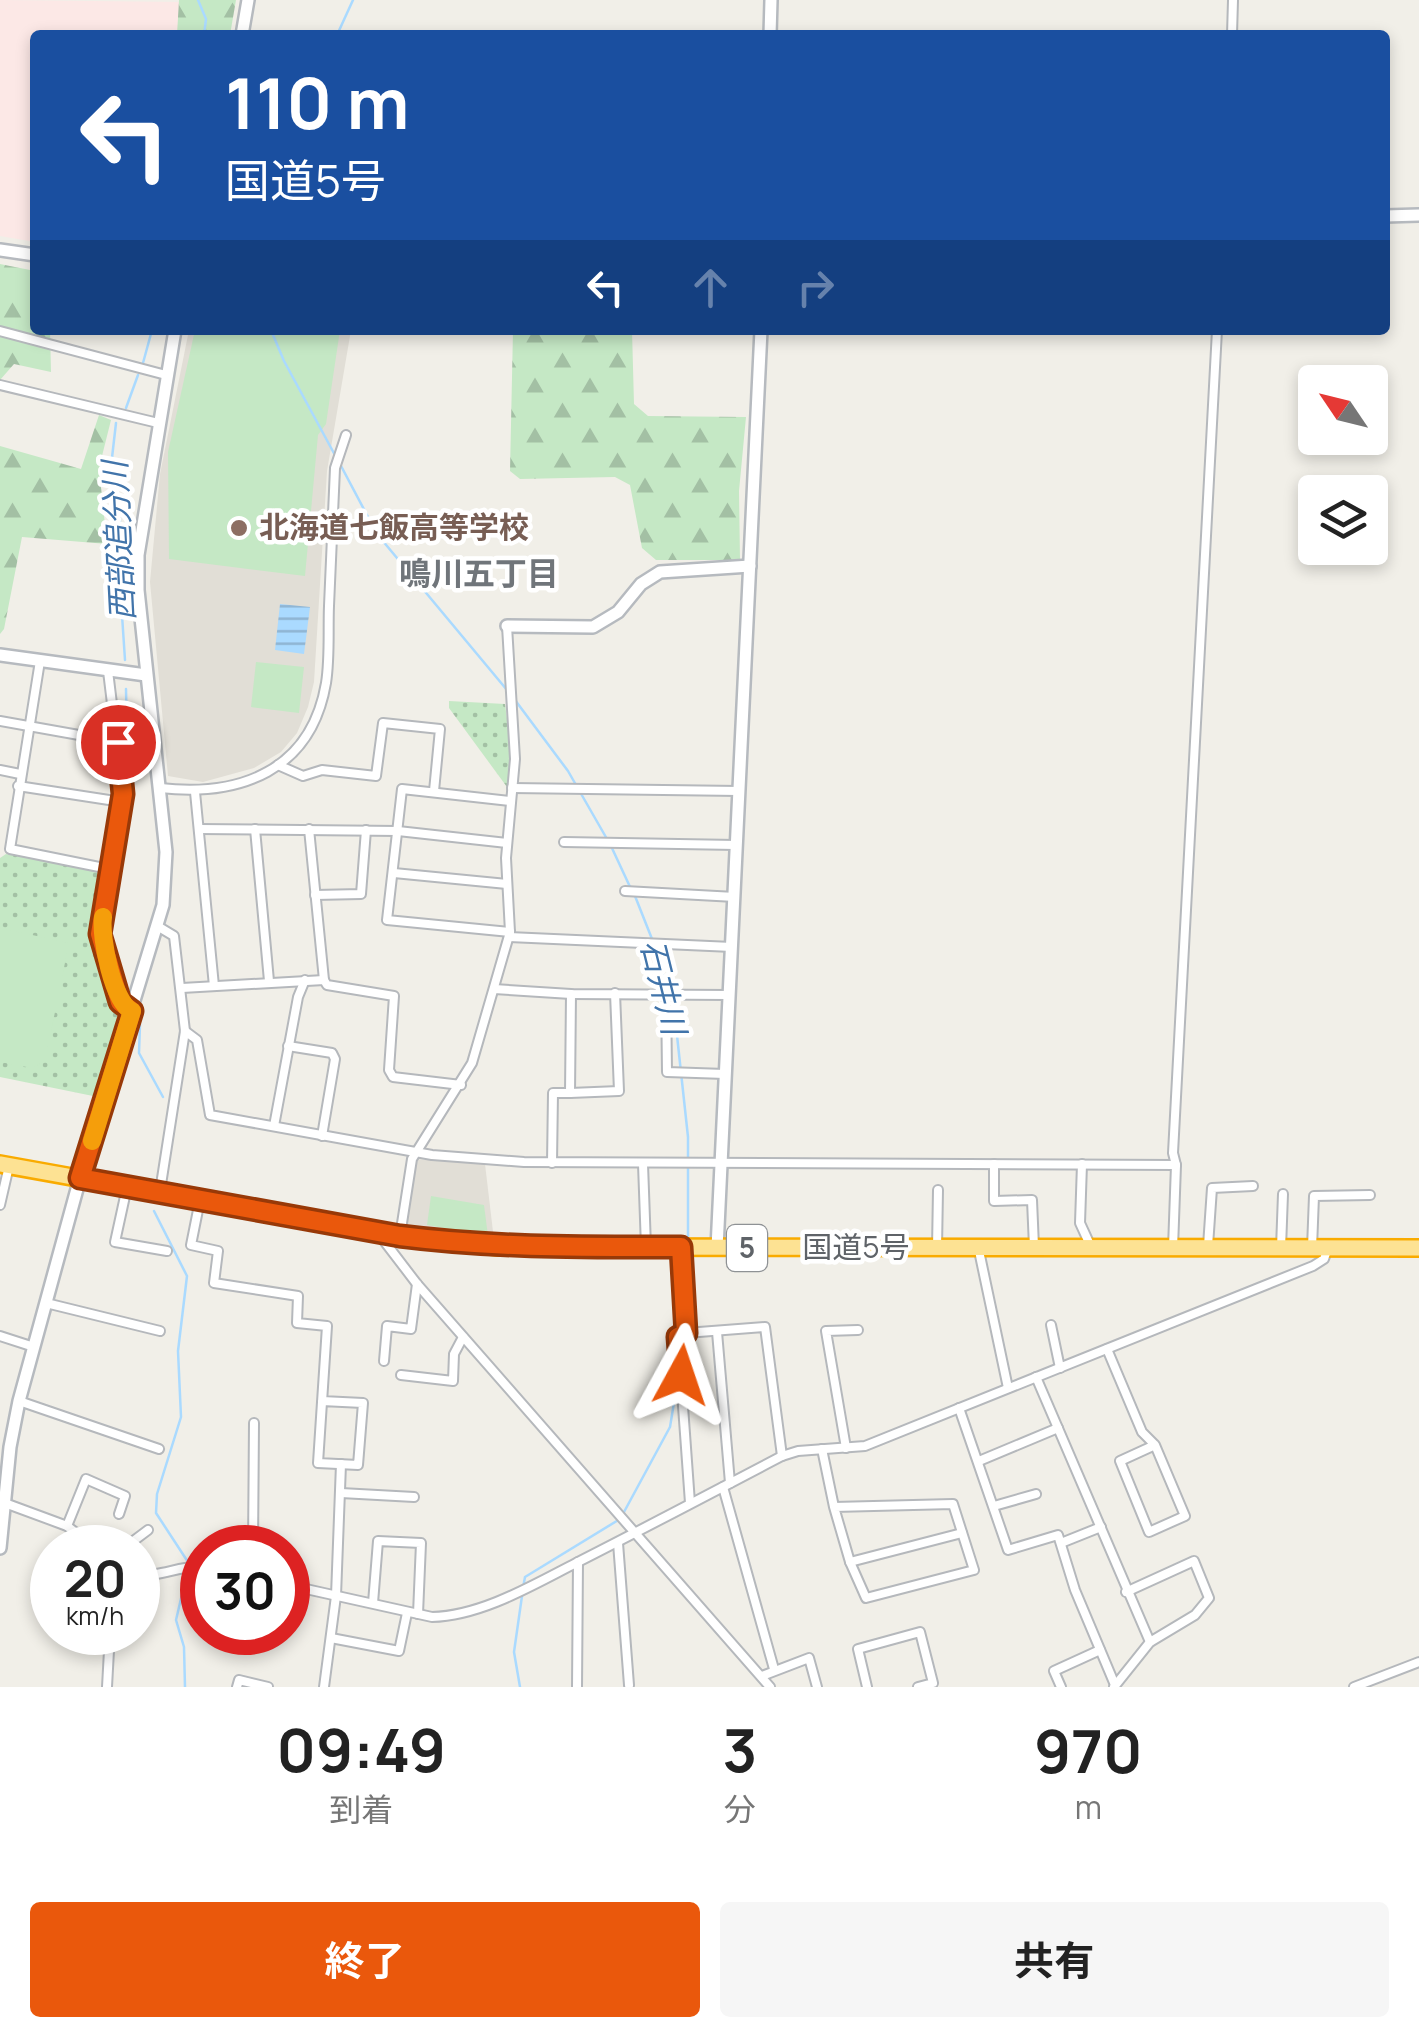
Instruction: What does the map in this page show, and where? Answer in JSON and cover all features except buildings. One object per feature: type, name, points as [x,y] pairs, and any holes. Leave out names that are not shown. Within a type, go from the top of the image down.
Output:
[{"type":"highway","name":"国道5号","points":[[5,1165],[400,1236],[499,1247],[1419,1248]]},
{"type":"street","points":[[243,30],[248,0]]},
{"type":"street","points":[[770,30],[771,0]]},
{"type":"street","points":[[1232,30],[1234,0]]},
{"type":"street","points":[[1390,216],[1419,215]]},
{"type":"street","points":[[0,250],[30,255]]},
{"type":"street","points":[[0,331],[166,375]]},
{"type":"street","points":[[0,1548],[2,1502],[20,1401],[80,1178],[159,927],[166,882],[138,555],[174,335]]},
{"type":"street","points":[[716,1248],[761,335]]},
{"type":"street","points":[[1172,1248],[1176,1165],[1173,1153],[1218,335]]},
{"type":"street","points":[[0,385],[158,422]]},
{"type":"street","points":[[160,788],[195,792],[249,782],[278,766],[312,726],[326,681],[335,468],[346,436]]},
{"type":"street","points":[[400,1236],[415,1152],[472,1063],[509,934],[506,843],[516,759],[507,626],[593,627],[618,612],[641,584],[660,572],[750,566]]},
{"type":"street","points":[[0,655],[146,675]]},
{"type":"street","points":[[40,661],[10,849],[109,869]]},
{"type":"street","points":[[108,672],[122,802],[100,934],[120,1002],[132,1011]]},
{"type":"street","points":[[0,721],[118,742]]},
{"type":"street","points":[[278,766],[303,776],[322,770],[376,776],[383,723],[440,730],[434,791]]},
{"type":"street","points":[[0,770],[20,774]]},
{"type":"street","points":[[18,786],[122,802]]},
{"type":"street","points":[[512,788],[739,792]]},
{"type":"street","points":[[510,800],[402,789],[388,920],[509,934],[732,947]]},
{"type":"street","points":[[195,792],[214,986]]},
{"type":"street","points":[[0,817],[13,820]]},
{"type":"street","points":[[199,829],[398,831],[506,843]]},
{"type":"street","points":[[254,829],[269,981]]},
{"type":"street","points":[[309,830],[324,980],[327,985],[394,996],[389,1070],[393,1077],[460,1084]]},
{"type":"street","points":[[315,896],[361,894],[366,830]]},
{"type":"street","points":[[564,842],[736,845]]},
{"type":"street","points":[[394,873],[507,884]]},
{"type":"street","points":[[625,891],[735,898]]},
{"type":"street","points":[[159,927],[174,936],[185,1031],[160,1192]]},
{"type":"street","points":[[274,1126],[305,980]]},
{"type":"street","points":[[182,988],[324,980]]},
{"type":"street","points":[[494,989],[570,994],[730,995]]},
{"type":"street","points":[[552,1164],[554,1093],[619,1091],[615,993]]},
{"type":"street","points":[[666,993],[667,1072],[725,1074]]},
{"type":"street","points":[[570,994],[570,1093]]},
{"type":"street","points":[[185,1031],[197,1040],[210,1115],[415,1152],[552,1164],[1176,1165]]},
{"type":"street","points":[[288,1046],[332,1053],[335,1059],[322,1136]]},
{"type":"street","points":[[642,1164],[646,1247]]},
{"type":"street","points":[[994,1164],[994,1201],[1032,1200],[1034,1246]]},
{"type":"street","points":[[1082,1164],[1080,1223],[1091,1247]]},
{"type":"street","points":[[0,1205],[5,1165]]},
{"type":"street","points":[[1208,1246],[1212,1188],[1253,1186]]},
{"type":"street","points":[[128,1187],[115,1242],[167,1251]]},
{"type":"street","points":[[938,1190],[938,1248]]},
{"type":"street","points":[[1281,1248],[1283,1194]]},
{"type":"street","points":[[310,1590],[413,1614],[446,1617],[484,1606],[618,1544],[782,1456],[864,1446],[1313,1266],[1324,1259],[1314,1196],[1370,1194]]},
{"type":"street","points":[[200,1200],[191,1246],[218,1251],[214,1283],[298,1296],[297,1323],[327,1326],[322,1401],[318,1463],[358,1465],[363,1404],[322,1401]]},
{"type":"street","points":[[377,1232],[417,1284],[770,1687]]},
{"type":"street","points":[[978,1246],[1008,1388]]},
{"type":"street","points":[[681,1247],[686,1333]]},
{"type":"street","points":[[384,1361],[387,1326],[411,1329],[417,1284]]},
{"type":"street","points":[[46,1304],[160,1331]]},
{"type":"street","points":[[1051,1325],[1060,1368]]},
{"type":"street","points":[[690,1503],[678,1337],[686,1333],[765,1327],[782,1456]]},
{"type":"street","points":[[846,1448],[826,1331],[858,1330]]},
{"type":"street","points":[[717,1332],[726,1485],[774,1670]]},
{"type":"street","points":[[0,1336],[34,1347]]},
{"type":"street","points":[[401,1376],[453,1380],[454,1354],[463,1337]]},
{"type":"street","points":[[1107,1350],[1142,1432],[1155,1445],[1185,1516],[1149,1532],[1120,1461],[1155,1445]]},
{"type":"street","points":[[1036,1376],[1150,1642]]},
{"type":"street","points":[[20,1401],[159,1448]]},
{"type":"street","points":[[960,1408],[1008,1550],[1058,1535],[1075,1590],[1114,1686],[1150,1642],[1196,1614],[1209,1598],[1194,1561],[1126,1592]]},
{"type":"street","points":[[253,1525],[254,1423]]},
{"type":"street","points":[[979,1461],[1058,1428]]},
{"type":"street","points":[[822,1449],[834,1507],[850,1562],[866,1598],[974,1570],[953,1504],[834,1507]]},
{"type":"street","points":[[324,1687],[336,1596],[341,1464]]},
{"type":"street","points":[[67,1525],[86,1480],[125,1496],[118,1514]]},
{"type":"street","points":[[341,1494],[414,1497]]},
{"type":"street","points":[[994,1506],[1036,1494]]},
{"type":"street","points":[[2,1502],[64,1525]]},
{"type":"street","points":[[1061,1543],[1100,1527]]},
{"type":"street","points":[[850,1562],[962,1533]]},
{"type":"street","points":[[331,1638],[398,1651],[413,1614],[422,1544],[378,1541],[373,1603]]},
{"type":"street","points":[[618,1544],[630,1685]]},
{"type":"street","points":[[578,1562],[578,1687]]},
{"type":"street","points":[[867,1687],[858,1649],[920,1632],[932,1683],[918,1687]]},
{"type":"street","points":[[1062,1687],[1054,1671],[1100,1650]]},
{"type":"street","points":[[106,1687],[108,1655]]},
{"type":"street","points":[[762,1676],[809,1658],[817,1687]]},
{"type":"street","points":[[1354,1687],[1419,1662]]},
{"type":"street","points":[[237,1687],[239,1680],[268,1687]]},
{"type":"shaded area","points":[[0,0],[181,2],[178,30],[30,30],[30,241],[0,236]]},
{"type":"shaded area","name":"北海道七飯高等学校","points":[[188,335],[350,335],[327,471],[314,682],[308,707],[297,733],[281,752],[254,768],[203,782],[168,776],[150,582],[160,474]]},
{"type":"shaded area","points":[[415,1159],[485,1164],[494,1240],[406,1228]]},
{"type":"green space","points":[[179,0],[236,0],[231,30],[177,30]]},
{"type":"green space","points":[[0,264],[30,270],[30,335],[50,335],[51,372],[14,364],[0,380]]},
{"type":"green space","points":[[194,335],[339,335],[326,424],[318,435],[305,576],[169,559],[168,452]]},
{"type":"green space","points":[[513,335],[632,335],[634,404],[648,416],[746,417],[739,491],[740,560],[656,560],[642,548],[630,485],[615,477],[520,479],[510,471]]},
{"type":"green space","points":[[99,415],[111,420],[99,468],[107,544],[22,537],[0,634],[0,446],[81,469]]},
{"type":"green space","points":[[256,662],[304,667],[299,713],[251,707]]},
{"type":"green space","points":[[449,701],[505,704],[512,756],[507,787],[449,708]]},
{"type":"green space","points":[[6,854],[104,871],[94,936],[113,1005],[119,1013],[93,1096],[0,1077],[0,858]]},
{"type":"green space","points":[[0,928],[69,943],[45,1061],[32,1068],[0,1062]]},
{"type":"green space","points":[[431,1196],[484,1205],[488,1236],[427,1225]]},
{"type":"water","points":[[280,604],[310,607],[304,654],[275,650]]},
{"type":"waterway","name":"西部追分川","points":[[198,0],[206,19],[205,30]]},
{"type":"waterway","name":"石井川","points":[[339,30],[353,0]]},
{"type":"waterway","name":"西部追分川","points":[[143,363],[151,335]]},
{"type":"waterway","name":"石井川","points":[[273,335],[336,457]]},
{"type":"waterway","name":"西部追分川","points":[[126,408],[138,375]]},
{"type":"waterway","name":"西部追分川","points":[[116,423],[110,475],[120,519],[118,555],[125,660]]},
{"type":"waterway","name":"石井川","points":[[340,464],[377,534],[507,690]]},
{"type":"waterway","name":"西部追分川","points":[[125,992],[107,932],[128,796],[126,689]]},
{"type":"waterway","name":"石井川","points":[[515,700],[568,771],[607,839]]},
{"type":"waterway","name":"石井川","points":[[611,846],[631,889]]},
{"type":"waterway","name":"石井川","points":[[635,896],[652,939]]},
{"type":"waterway","name":"石井川","points":[[654,947],[668,992]]},
{"type":"waterway","name":"石井川","points":[[670,1000],[688,1137],[688,1240]]},
{"type":"waterway","name":"西部追分川","points":[[140,1024],[139,1053],[163,1097]]},
{"type":"waterway","name":"西部追分川","points":[[154,1211],[187,1276],[178,1351],[181,1417],[157,1494],[156,1513],[180,1550]]},
{"type":"waterway","name":"石井川","points":[[687,1285],[688,1253]]},
{"type":"waterway","name":"石井川","points":[[624,1512],[670,1427],[678,1378]]},
{"type":"waterway","name":"石井川","points":[[523,1588],[525,1577],[620,1519]]},
{"type":"waterway","name":"石井川","points":[[520,1687],[514,1652],[522,1596]]},
{"type":"waterway","name":"西部追分川","points":[[180,1603],[176,1620],[180,1634]]},
{"type":"waterway","name":"西部追分川","points":[[184,1655],[185,1687]]},
{"type":"slow traffic","points":[[92,1141],[132,1011],[120,1002],[100,934],[103,917]]},
{"type":"place","name":"北海道七飯高等学校","points":[[239,528]]},
{"type":"district","name":"鳴川五丁目","points":[[479,574]]},
{"type":"route","points":[[118,742],[123,794],[100,934],[120,1002],[132,1011],[80,1178],[454,1243],[499,1247],[681,1247],[686,1333],[678,1337],[681,1375]]}]
